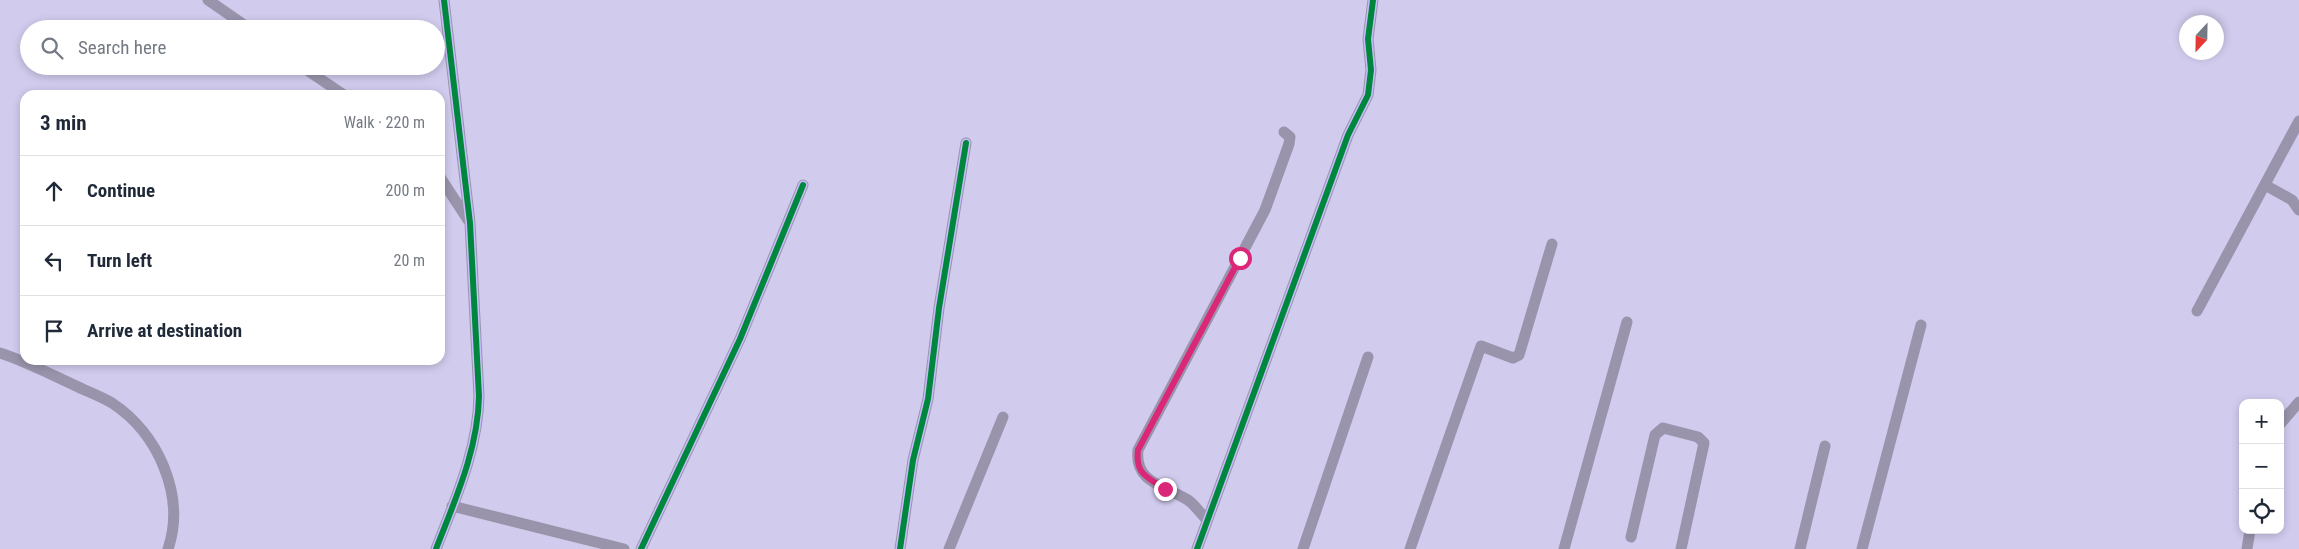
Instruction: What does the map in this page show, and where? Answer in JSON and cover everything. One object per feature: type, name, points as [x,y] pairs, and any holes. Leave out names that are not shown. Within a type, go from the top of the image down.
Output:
[{"type":"street","points":[[208,0],[237,20]]},
{"type":"street","points":[[436,549],[471,453],[479,418],[470,224],[444,0]]},
{"type":"street","points":[[1197,549],[1278,322],[1343,155],[1348,135],[1368,94],[1371,70],[1368,39],[1372,0]]},
{"type":"street","points":[[314,75],[337,90]]},
{"type":"street","points":[[2197,311],[2299,121]]},
{"type":"street","points":[[1207,520],[1190,501],[1142,474],[1136,463],[1138,450],[1265,210],[1289,144],[1290,137],[1284,132]]},
{"type":"street","points":[[900,549],[913,460],[928,399],[939,308],[966,142]]},
{"type":"street","points":[[445,185],[470,224]]},
{"type":"street","points":[[641,549],[740,339],[802,185]]},
{"type":"street","points":[[2265,185],[2292,200],[2299,210]]},
{"type":"street","points":[[1410,549],[1481,346],[1513,358],[1519,355],[1552,244]]},
{"type":"street","points":[[1564,549],[1627,322]]},
{"type":"street","points":[[1862,549],[1921,325]]},
{"type":"street","points":[[0,353],[20,362]]},
{"type":"street","points":[[1303,549],[1368,357]]},
{"type":"street","points":[[27,365],[111,403],[132,419],[151,442],[173,493],[174,526],[168,549]]},
{"type":"street","points":[[2284,419],[2299,402]]},
{"type":"street","points":[[949,549],[1002,417]]},
{"type":"street","points":[[1631,538],[1655,435],[1658,430],[1663,428],[1698,436],[1704,443],[1681,549]]},
{"type":"street","points":[[1800,549],[1825,446]]},
{"type":"street","points":[[452,506],[624,549]]},
{"type":"street","points":[[2247,549],[2249,534]]},
{"type":"cycle path","points":[[436,549],[458,493],[470,455],[475,436],[479,396],[470,223],[444,0]]},
{"type":"cycle path","points":[[1197,549],[1348,135],[1368,95],[1371,70],[1368,39],[1373,0]]},
{"type":"cycle path","points":[[900,549],[913,460],[928,399],[939,308],[966,143]]},
{"type":"cycle path","points":[[641,549],[740,339],[803,185]]},
{"type":"route","points":[[1165,489],[1142,474],[1136,463],[1138,450],[1225,282],[1240,258]]}]
